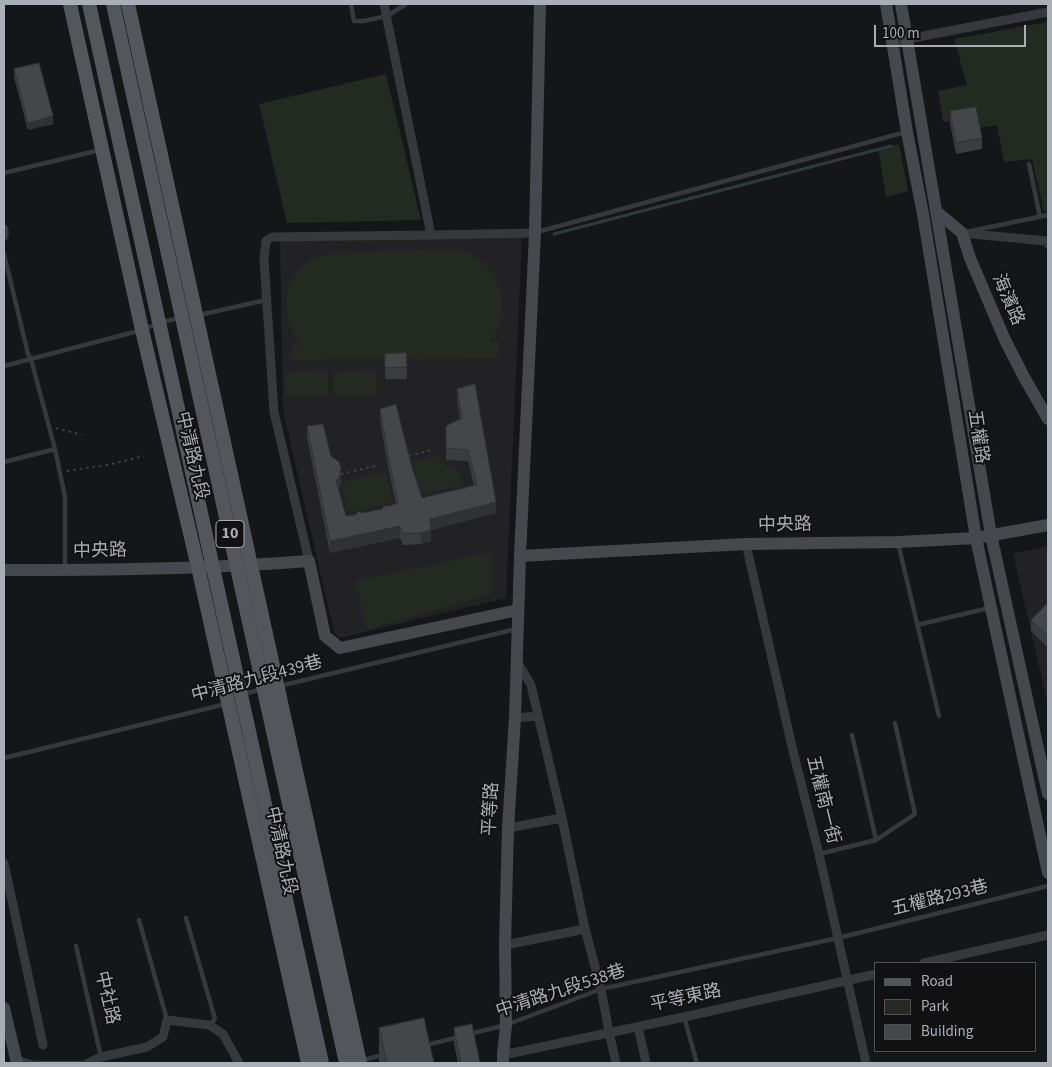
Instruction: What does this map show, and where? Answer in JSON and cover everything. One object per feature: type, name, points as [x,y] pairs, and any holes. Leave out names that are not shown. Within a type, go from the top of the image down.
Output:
[{"type":"main road","name":"中清路九段","points":[[70,4],[308,1063]]},
{"type":"main road","name":"中清路九段","points":[[89,4],[322,1063]]},
{"type":"main road","name":"中清路九段","points":[[113,4],[237,566],[270,688],[354,1063]]},
{"type":"main road","name":"中清路九段","points":[[128,4],[251,566],[270,688]]},
{"type":"street","points":[[384,4],[388,16],[431,235]]},
{"type":"street","name":"平等路","points":[[503,1059],[506,1025],[505,945],[508,828],[515,718],[520,556],[535,233],[540,4]]},
{"type":"street","name":"五權路","points":[[886,4],[907,132],[923,214],[976,538],[1048,873]]},
{"type":"street","name":"五權路","points":[[901,4],[991,535],[1048,794]]},
{"type":"street","points":[[892,42],[1048,12]]},
{"type":"street","points":[[923,214],[936,211],[962,233],[1046,241],[1048,244]]},
{"type":"street","points":[[4,229],[4,236]]},
{"type":"street","points":[[518,610],[340,648],[325,636],[274,412],[264,259],[266,241],[272,237],[535,233]]},
{"type":"street","name":"海濱路","points":[[962,233],[970,258],[1005,340],[1048,419]]},
{"type":"street","name":"中央路","points":[[520,556],[746,544],[898,542],[976,538],[1048,525]]},
{"type":"street","name":"五權南一街","points":[[746,544],[866,1063]]},
{"type":"street","name":"中央路","points":[[4,570],[213,568],[309,561]]},
{"type":"street","points":[[517,660],[531,685],[562,818],[585,929],[601,989],[616,1063]]},
{"type":"street","points":[[515,718],[538,716]]},
{"type":"street","points":[[1028,784],[1045,780]]},
{"type":"street","points":[[508,828],[562,818]]},
{"type":"street","points":[[4,863],[43,1045]]},
{"type":"street","points":[[505,945],[585,929]]},
{"type":"street","points":[[929,962],[1048,936]]},
{"type":"street","name":"平等東路","points":[[503,1059],[609,1032],[874,974]]},
{"type":"street","points":[[4,1008],[16,1061]]},
{"type":"street","points":[[88,1063],[101,1057],[147,1048],[163,1037],[167,1020],[210,1025],[223,1034],[239,1063]]},
{"type":"street","points":[[638,1026],[646,1063]]},
{"type":"lane","points":[[351,4],[354,21],[388,16],[406,4]]},
{"type":"lane","points":[[535,233],[907,132]]},
{"type":"lane","points":[[4,172],[102,150]]},
{"type":"lane","points":[[1029,164],[1040,217]]},
{"type":"lane","points":[[962,233],[1048,215]]},
{"type":"lane","points":[[4,254],[28,354],[31,359],[55,449],[65,497],[65,570]]},
{"type":"lane","points":[[4,366],[182,318],[266,300]]},
{"type":"lane","points":[[4,462],[55,449]]},
{"type":"lane","points":[[898,542],[939,716]]},
{"type":"lane","points":[[917,625],[990,607]]},
{"type":"lane","name":"中清路九段439巷","points":[[4,758],[228,703],[240,695],[518,629]]},
{"type":"lane","points":[[819,854],[876,840],[915,814],[895,723]]},
{"type":"lane","points":[[852,735],[876,840]]},
{"type":"lane","name":"五權路293巷","points":[[838,938],[1048,886]]},
{"type":"lane","points":[[186,918],[215,1019],[210,1025]]},
{"type":"lane","points":[[140,920],[167,1020]]},
{"type":"lane","name":"中清路九段538巷","points":[[424,1045],[506,1025],[601,989],[838,938]]},
{"type":"lane","name":"中社路","points":[[76,946],[101,1057]]},
{"type":"lane","points":[[684,1017],[697,1063]]},
{"type":"lane","points":[[354,1063],[387,1054]]},
{"type":"lane","points":[[16,1061],[33,1063],[88,1063]]},
{"type":"path","points":[[49,426],[82,435]]},
{"type":"path","points":[[403,458],[435,449]]},
{"type":"path","points":[[60,472],[112,464],[144,456]]},
{"type":"path","points":[[334,476],[375,466]]},
{"type":"shaded area","points":[[522,237],[506,598],[340,638],[334,632],[283,410],[280,241]]},
{"type":"shaded area","points":[[1048,546],[1048,705],[1013,554]]},
{"type":"green space","points":[[1048,22],[1048,211],[1044,212],[1032,159],[1004,162],[997,125],[978,128],[976,118],[943,122],[938,91],[967,85],[954,39]]},
{"type":"green space","points":[[386,74],[421,220],[287,223],[259,104]]},
{"type":"green space","points":[[899,144],[908,191],[886,197],[878,148]]},
{"type":"green space","points":[[442,249],[462,251],[478,258],[492,272],[497,281],[502,301],[502,311],[498,327],[489,341],[500,342],[499,358],[291,360],[291,346],[302,345],[289,322],[287,295],[289,285],[304,264],[323,255],[349,252]]},
{"type":"green space","points":[[328,371],[328,395],[286,395],[285,372]]},
{"type":"green space","points":[[376,371],[376,395],[334,395],[333,372]]},
{"type":"green space","points":[[438,456],[445,465],[456,467],[463,485],[420,494],[413,462]]},
{"type":"green space","points":[[386,472],[393,503],[348,513],[341,483]]},
{"type":"green space","points":[[491,552],[491,594],[367,629],[355,581]]},
{"type":"building","points":[[39,63],[53,116],[28,123],[14,69]]},
{"type":"building","points":[[976,107],[982,138],[956,143],[950,111]]},
{"type":"building","points":[[406,353],[407,367],[385,368],[385,354]]},
{"type":"building","points":[[475,384],[496,502],[430,519],[431,530],[421,533],[403,534],[400,526],[330,541],[307,426],[323,424],[331,456],[339,462],[341,468],[340,476],[336,481],[346,516],[356,515],[358,511],[362,513],[382,509],[384,506],[398,503],[380,409],[396,404],[411,464],[422,498],[477,485],[468,450],[446,448],[446,426],[462,418],[457,389]]},
{"type":"building","points":[[1048,605],[1048,637],[1031,620]]},
{"type":"building","points":[[424,1018],[434,1063],[387,1063],[379,1028]]},
{"type":"building","points":[[472,1024],[480,1063],[461,1063],[454,1028]]},
{"type":"waterway","points":[[554,234],[891,146]]}]
